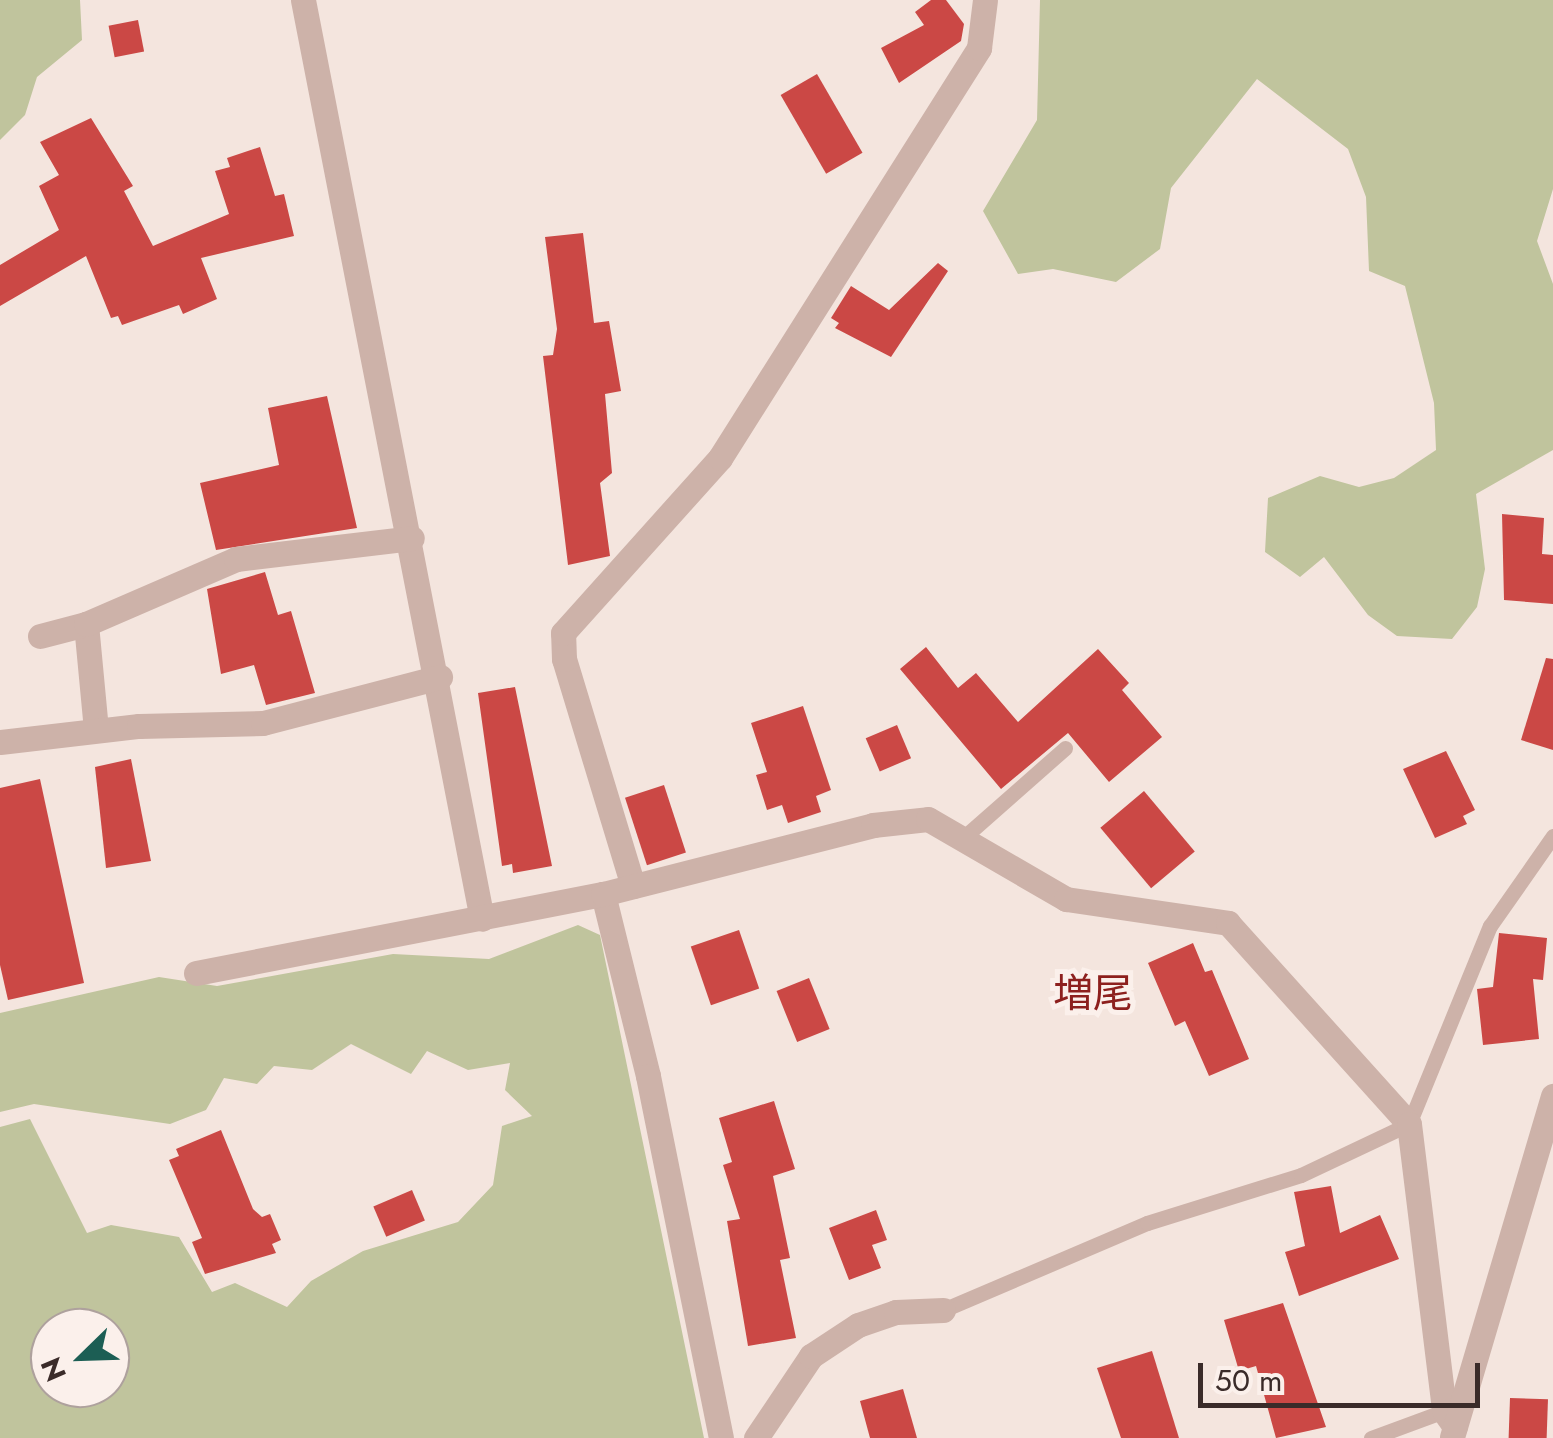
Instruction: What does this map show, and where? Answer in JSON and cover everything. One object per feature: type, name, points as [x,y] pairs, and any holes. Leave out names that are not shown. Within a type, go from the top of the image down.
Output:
[{"type":"street","points":[[303,0],[440,677],[482,919]]},
{"type":"street","points":[[633,886],[564,659],[563,633],[720,458],[980,48],[985,0]]},
{"type":"street","points":[[40,636],[86,624],[236,559],[412,538]]},
{"type":"street","points":[[86,624],[96,730]]},
{"type":"street","points":[[0,742],[96,730],[263,724],[440,677]]},
{"type":"street","points":[[196,973],[602,894],[873,825],[928,819],[1066,899],[1228,923],[1409,1124],[1455,1428]]},
{"type":"street","points":[[602,894],[648,1076],[722,1438]]},
{"type":"street","points":[[1455,1428],[1553,1096]]},
{"type":"street","points":[[756,1438],[811,1356],[858,1325],[896,1312],[943,1310]]},
{"type":"lane","points":[[963,838],[1064,748]]},
{"type":"lane","points":[[943,1310],[1146,1223],[1284,1182],[1409,1124],[1490,926],[1553,836]]},
{"type":"lane","points":[[1371,1438],[1455,1428]]},
{"type":"green space","points":[[0,0],[80,0],[82,40],[37,77],[25,115],[0,140]]},
{"type":"green space","points":[[1040,0],[1553,0],[1553,189],[1537,241],[1553,284],[1553,450],[1476,494],[1485,569],[1477,607],[1452,639],[1397,636],[1368,615],[1324,557],[1300,577],[1265,552],[1268,498],[1320,476],[1359,487],[1394,478],[1436,450],[1434,403],[1405,286],[1369,271],[1366,197],[1348,149],[1257,79],[1171,188],[1160,249],[1116,282],[1053,269],[1018,274],[983,211],[1037,120]]},
{"type":"green space","points":[[578,925],[600,935],[704,1438],[0,1438],[0,1127],[30,1119],[87,1233],[111,1225],[179,1237],[212,1292],[235,1283],[287,1307],[311,1281],[363,1251],[458,1222],[493,1185],[502,1126],[532,1116],[505,1090],[510,1063],[468,1070],[427,1051],[411,1074],[351,1044],[312,1070],[274,1066],[257,1084],[224,1078],[206,1110],[170,1124],[34,1104],[0,1112],[0,1013],[159,977],[217,986],[393,954],[489,959]]},
{"type":"building","points":[[931,0],[946,0],[964,24],[961,41],[899,83],[881,48],[924,25],[915,12]]},
{"type":"building","points":[[138,20],[144,51],[115,57],[109,26]]},
{"type":"building","points":[[817,74],[862,153],[826,174],[781,95]]},
{"type":"building","points":[[91,118],[133,186],[124,191],[153,246],[229,214],[215,171],[230,167],[227,158],[260,147],[275,196],[284,194],[294,236],[201,258],[217,299],[183,314],[179,305],[122,325],[118,316],[111,318],[86,256],[0,306],[0,265],[59,230],[39,186],[59,175],[40,142]]},
{"type":"building","points":[[583,233],[594,323],[609,321],[621,391],[605,394],[612,473],[600,483],[610,556],[568,565],[543,356],[553,355],[557,329],[545,237]]},
{"type":"building","points":[[938,263],[948,271],[891,357],[835,328],[839,323],[831,318],[851,286],[889,310]]},
{"type":"building","points":[[327,396],[357,528],[216,550],[200,483],[279,465],[268,408]]},
{"type":"building","points":[[1502,514],[1544,518],[1542,554],[1553,555],[1553,604],[1504,600]]},
{"type":"building","points":[[265,572],[278,615],[291,611],[315,693],[266,705],[254,665],[221,674],[207,589]]},
{"type":"building","points":[[926,647],[958,688],[976,673],[1018,722],[1098,649],[1129,683],[1122,690],[1162,737],[1109,782],[1068,733],[1001,789],[900,669]]},
{"type":"building","points":[[1546,658],[1553,659],[1553,750],[1521,740]]},
{"type":"building","points":[[515,687],[552,866],[513,873],[512,864],[502,866],[478,693]]},
{"type":"building","points":[[803,706],[831,790],[816,796],[821,812],[788,823],[782,805],[767,810],[756,775],[767,772],[751,723]]},
{"type":"building","points":[[897,725],[911,758],[880,771],[866,738]]},
{"type":"building","points":[[1446,751],[1475,810],[1463,816],[1467,824],[1435,838],[1403,769]]},
{"type":"building","points":[[131,759],[151,861],[106,868],[95,767]]},
{"type":"building","points":[[40,779],[84,983],[8,1000],[0,965],[0,788]]},
{"type":"building","points":[[664,785],[686,853],[647,865],[625,798]]},
{"type":"building","points":[[1144,791],[1195,852],[1151,888],[1100,828]]},
{"type":"building","points":[[739,930],[759,989],[711,1005],[691,947]]},
{"type":"building","points":[[1499,933],[1547,938],[1543,980],[1533,979],[1539,1039],[1483,1045],[1477,989],[1493,987]]},
{"type":"building","points":[[1193,943],[1205,972],[1212,970],[1249,1059],[1209,1076],[1185,1021],[1175,1026],[1148,963]]},
{"type":"building","points":[[809,978],[830,1029],[797,1042],[777,991]]},
{"type":"building","points":[[774,1101],[795,1169],[773,1176],[790,1258],[780,1260],[796,1338],[748,1346],[727,1221],[740,1219],[723,1165],[732,1162],[719,1118]]},
{"type":"building","points":[[221,1130],[253,1209],[262,1217],[270,1214],[281,1240],[272,1244],[276,1253],[205,1274],[192,1242],[202,1238],[169,1160],[179,1156],[176,1149]]},
{"type":"building","points":[[1331,1186],[1340,1233],[1380,1215],[1399,1259],[1299,1296],[1285,1252],[1305,1246],[1294,1192]]},
{"type":"building","points":[[412,1190],[425,1220],[386,1237],[373,1206]]},
{"type":"building","points":[[876,1210],[887,1240],[872,1245],[881,1268],[849,1280],[829,1228]]},
{"type":"building","points":[[1283,1303],[1326,1427],[1276,1438],[1256,1366],[1239,1371],[1224,1320]]},
{"type":"building","points":[[1152,1351],[1179,1438],[1121,1438],[1097,1368]]},
{"type":"building","points":[[903,1389],[917,1438],[870,1438],[860,1401]]},
{"type":"building","points":[[1510,1398],[1548,1399],[1547,1438],[1509,1438]]},
{"type":"district","name":"増尾","points":[[1093,993]]}]
